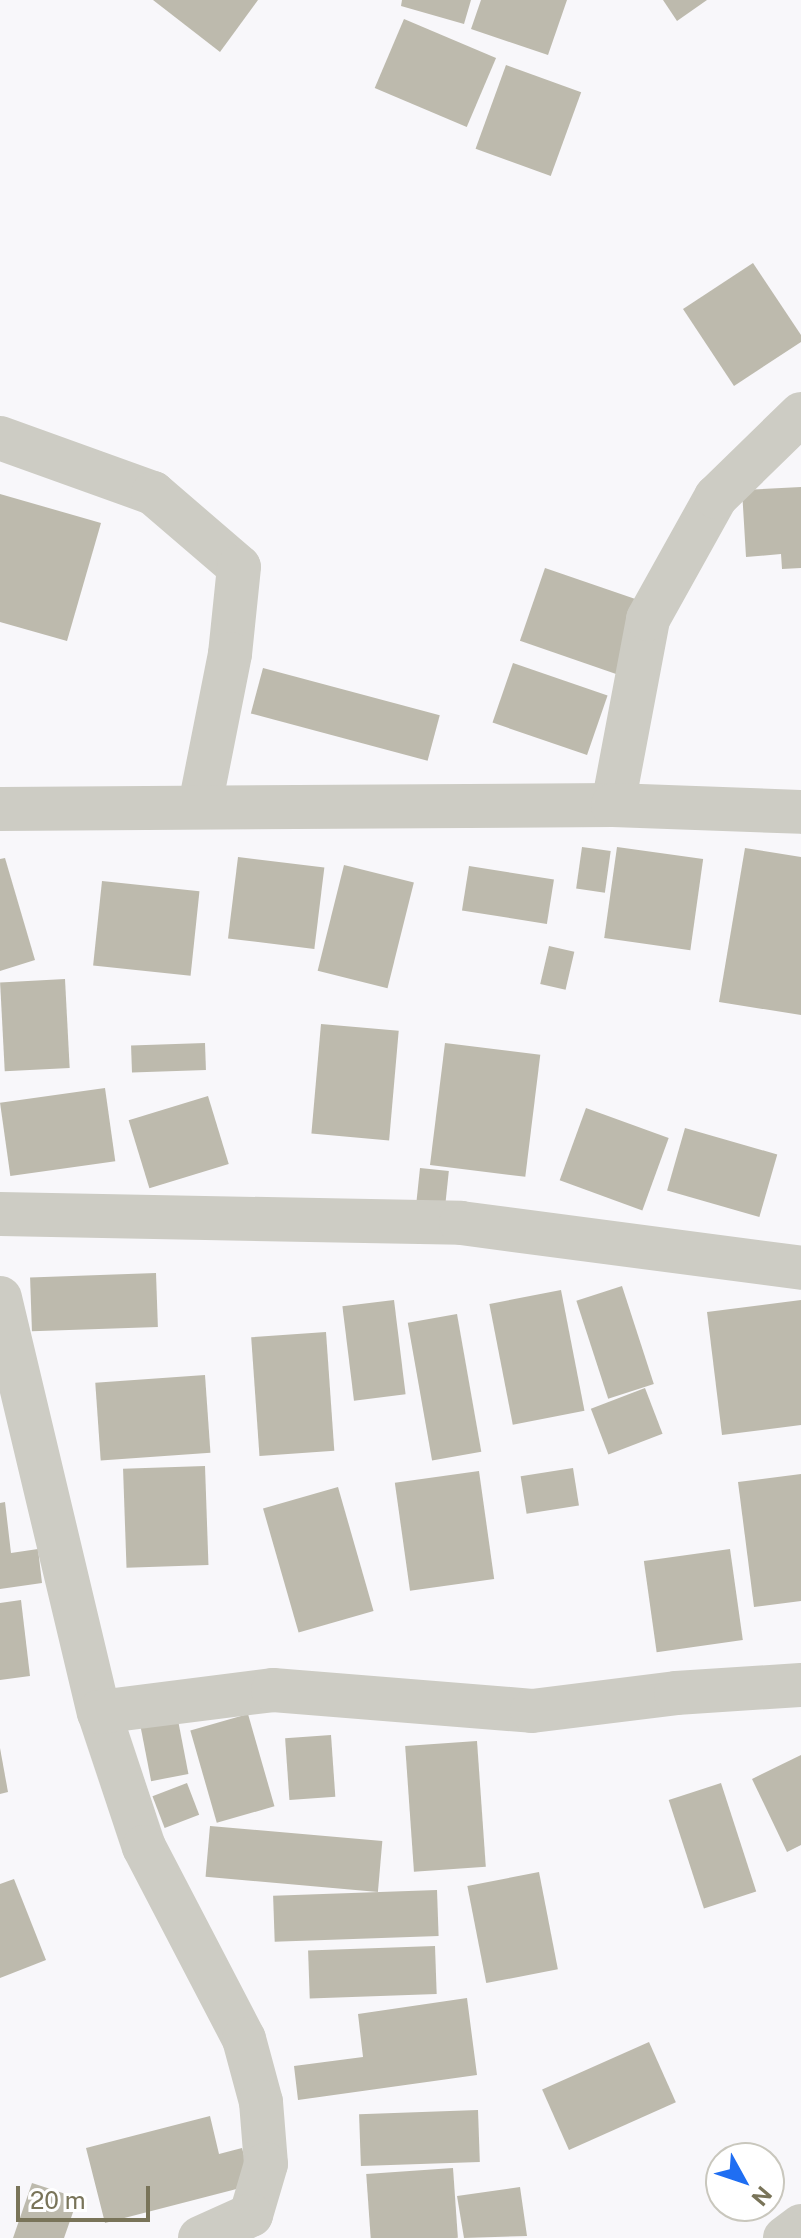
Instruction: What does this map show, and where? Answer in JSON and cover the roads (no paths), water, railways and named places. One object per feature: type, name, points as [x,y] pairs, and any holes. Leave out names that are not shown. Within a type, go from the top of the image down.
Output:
[{"type":"street","points":[[613,805],[648,619],[716,497],[801,414]]},
{"type":"street","points":[[0,438],[153,493],[239,567],[230,654],[200,805]]},
{"type":"street","points":[[0,809],[200,805],[613,805],[801,812]]},
{"type":"street","points":[[0,1214],[461,1223],[801,1268]]},
{"type":"street","points":[[0,1298],[99,1712],[144,1847],[244,2039],[261,2102],[266,2164],[251,2215],[200,2238]]},
{"type":"street","points":[[99,1712],[273,1690],[532,1711],[676,1693],[801,1685]]},
{"type":"street","points":[[785,2238],[801,2226]]}]
